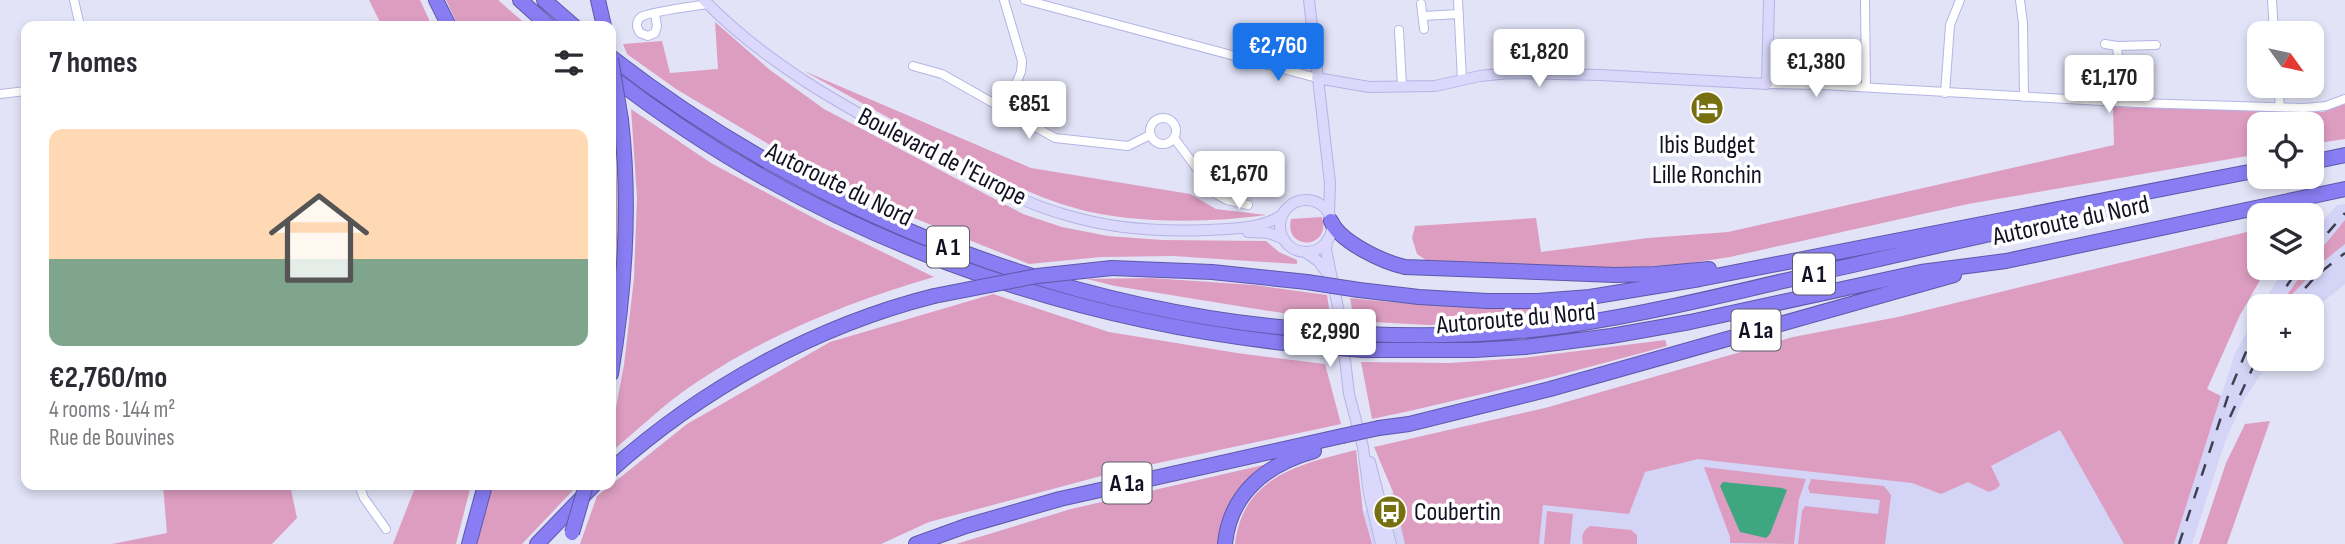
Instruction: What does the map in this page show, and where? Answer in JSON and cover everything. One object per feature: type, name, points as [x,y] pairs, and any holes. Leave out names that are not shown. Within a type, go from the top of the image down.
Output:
[{"type":"highway","points":[[436,0],[446,21]]},
{"type":"highway","points":[[520,0],[544,21]]},
{"type":"highway","points":[[544,0],[568,21]]},
{"type":"highway","points":[[598,0],[603,21]]},
{"type":"highway","name":"Autoroute du Nord","points":[[616,61],[712,128],[788,173],[866,212],[946,246],[1011,269],[1129,301],[1233,321],[1363,334],[1486,333],[1550,328],[1607,319],[1974,237],[2214,187],[2247,176]]},
{"type":"highway","name":"Autoroute du Nord","points":[[616,79],[706,142],[781,186],[867,229],[956,266],[1039,294],[1141,320],[1245,339],[1364,350],[1483,350],[1578,341],[1690,323],[1921,272],[2006,261],[2345,189]]},
{"type":"highway","points":[[616,89],[626,185],[626,229],[616,340]]},
{"type":"highway","points":[[2324,159],[2345,155]]},
{"type":"highway","name":"A 1a","points":[[616,466],[670,422],[765,363],[843,326],[934,296],[1023,278],[1112,268],[1212,272],[1469,300],[1572,299],[1677,283],[2247,174]]},
{"type":"highway","points":[[1330,218],[1337,232],[1345,239],[1391,263],[1413,268],[1655,274],[1838,252]]},
{"type":"highway","name":"A 1a","points":[[916,544],[973,524],[1069,497],[1343,440],[1550,389],[2006,261]]},
{"type":"highway","points":[[1225,544],[1235,506],[1257,478],[1296,456],[1343,440]]},
{"type":"highway","points":[[469,544],[484,490]]},
{"type":"highway","points":[[570,538],[584,490]]},
{"type":"highway","points":[[537,544],[589,490]]},
{"type":"street","points":[[74,0],[79,21]]},
{"type":"street","points":[[1003,0],[1022,61],[1021,72],[1005,108]]},
{"type":"street","points":[[1025,0],[1246,61],[1362,87],[1429,87],[1504,73],[1549,73],[2122,102],[2319,107],[2345,99]]},
{"type":"street","points":[[1308,0],[1330,187],[1331,230],[1326,250],[1340,317],[1349,394],[1363,447],[1369,494],[1381,544]]},
{"type":"street","points":[[1458,0],[1462,80]]},
{"type":"street","points":[[1767,84],[1769,0]]},
{"type":"street","points":[[1865,0],[1866,87]]},
{"type":"street","points":[[1945,93],[1950,25],[1959,0]]},
{"type":"street","points":[[2020,0],[2024,23],[2024,97]]},
{"type":"street","points":[[2272,0],[2273,21]]},
{"type":"street","points":[[655,13],[706,2]]},
{"type":"street","name":"Boulevard de l'Europe","points":[[706,2],[749,41],[807,84],[850,110],[1014,197],[1094,222],[1151,230],[1269,233],[1284,239]]},
{"type":"street","points":[[1421,5],[1424,29]]},
{"type":"street","points":[[1423,16],[1459,14]]},
{"type":"street","points":[[1399,30],[1402,86]]},
{"type":"street","points":[[2105,44],[2156,45]]},
{"type":"street","points":[[2117,46],[2122,102]]},
{"type":"street","points":[[913,66],[942,74],[1055,138],[1125,146],[1150,135]]},
{"type":"street","points":[[0,94],[21,92]]},
{"type":"street","points":[[2279,98],[2280,107]]},
{"type":"street","points":[[1164,117],[1169,119],[1175,125],[1174,138],[1163,144],[1157,142],[1150,135],[1153,122],[1164,117]]},
{"type":"street","points":[[1174,138],[1216,194],[1248,205]]},
{"type":"street","points":[[1308,201],[1322,190],[1327,170]]},
{"type":"street","points":[[1330,218],[1320,205],[1308,201],[1295,203],[1283,214],[1280,225],[1284,239],[1291,247],[1321,264],[1333,282]]},
{"type":"street","name":"Boulevard de l'Europe","points":[[1214,230],[1266,224],[1283,214]]},
{"type":"street","points":[[1304,252],[1315,250],[1327,240]]},
{"type":"street","points":[[1363,447],[1373,471],[1391,544]]},
{"type":"street","points":[[361,490],[386,529]]},
{"type":"shaded area","points":[[369,0],[420,0],[430,21],[380,21]]},
{"type":"shaded area","points":[[446,0],[498,0],[522,21],[456,21]]},
{"type":"shaded area","points":[[715,22],[770,70],[824,109],[1023,214],[1062,227],[1108,236],[1162,240],[1266,241],[1279,252],[1297,260],[1297,264],[1173,256],[1101,257],[1029,264],[889,208],[825,178],[676,89],[627,54],[623,44],[662,41],[670,73],[718,69]]},
{"type":"shaded area","points":[[804,71],[1031,168],[1190,194],[1216,209],[1266,215],[1220,220],[1170,220],[1120,217],[1075,208],[993,175]]},
{"type":"shaded area","points":[[2345,104],[2345,139],[2324,142],[2323,112]]},
{"type":"shaded area","points":[[2113,107],[2323,112],[2247,112],[2247,156],[1968,204],[1730,257],[1683,264],[1620,268],[1427,261],[1417,254],[1412,238],[1415,226],[1536,218],[1541,252],[1648,238],[1728,232],[2114,145]]},
{"type":"shaded area","points":[[631,109],[711,163],[823,223],[934,277],[841,308],[750,350],[683,391],[616,448],[616,407],[634,278],[637,198]]},
{"type":"shaded area","points":[[616,154],[617,208],[616,262]]},
{"type":"shaded area","points":[[2345,204],[2345,220],[2324,245],[2324,220],[2337,205]]},
{"type":"shaded area","points":[[1322,217],[1323,228],[1314,241],[1300,241],[1294,237],[1290,229],[1291,219]]},
{"type":"shaded area","points":[[2345,220],[2345,244],[2324,261],[2324,245]]},
{"type":"shaded area","points":[[2247,232],[2247,280],[2260,280],[2252,294],[2247,294],[2247,303],[2207,389],[2221,396],[2174,544],[2124,544],[2060,430],[1991,466],[2000,485],[1989,492],[1968,482],[1941,494],[1912,483],[1698,459],[1645,472],[1629,514],[1543,505],[1539,544],[1405,544],[1393,492],[1374,447],[1545,408],[1793,337],[1898,317]]},
{"type":"shaded area","points":[[2345,244],[2345,284],[2324,301],[2324,294],[2292,294],[2306,280],[2324,280],[2324,261]]},
{"type":"shaded area","points":[[1151,278],[1254,285],[1327,295],[1331,321],[1115,286],[1087,279]]},
{"type":"shaded area","points":[[2277,280],[2297,280],[2288,294],[2269,294]]},
{"type":"shaded area","points":[[2297,280],[2306,280],[2292,294],[2288,294]]},
{"type":"shaded area","points":[[993,294],[1109,332],[1325,364],[1341,424],[1116,472],[929,522],[881,544],[580,544],[597,496],[604,490],[616,490],[616,481],[687,424],[830,342]]},
{"type":"shaded area","points":[[1350,298],[1458,306],[1567,308],[1569,316],[1429,325],[1354,321]]},
{"type":"shaded area","points":[[1902,324],[1991,466],[2061,429],[2124,544],[1372,544],[1363,512],[1393,492]]},
{"type":"shaded area","points":[[2247,332],[2247,371],[2263,371],[2243,401],[2225,442],[2192,544],[2174,544],[2235,353]]},
{"type":"shaded area","points":[[1665,340],[1667,346],[1630,356],[1372,419],[1361,362],[1450,363],[1521,358]]},
{"type":"shaded area","points":[[2270,421],[2227,544],[2199,544],[2226,463],[2245,424]]},
{"type":"shaded area","points":[[1356,450],[1363,512],[1372,544],[1235,544],[1240,521],[1249,503],[1262,488],[1295,468]]},
{"type":"shaded area","points":[[1268,464],[1249,480],[1235,498],[1225,520],[1220,544],[956,544],[1071,509]]},
{"type":"shaded area","points":[[1704,467],[1806,479],[1799,499],[1794,544],[1730,543]]},
{"type":"shaded area","points":[[1811,479],[1884,486],[1891,495],[1885,544],[1798,544],[1805,506],[1878,514],[1880,500],[1810,493],[1808,488]]},
{"type":"shaded area","points":[[1723,482],[1787,490],[1766,538],[1740,532],[1720,486]]},
{"type":"shaded area","points":[[163,490],[291,490],[297,518],[272,544],[112,544],[167,533]]},
{"type":"shaded area","points":[[414,490],[470,490],[456,544],[393,544]]},
{"type":"shaded area","points":[[489,490],[573,490],[522,544],[475,544]]},
{"type":"shaded area","points":[[1547,511],[1573,514],[1570,544],[1544,544]]},
{"type":"shaded area","points":[[1590,526],[1631,530],[1637,535],[1637,544],[1583,544],[1583,534]]},
{"type":"railway","points":[[2324,237],[2345,213]]},
{"type":"railway","points":[[2300,294],[2317,275],[2345,253]]},
{"type":"railway","points":[[2281,294],[2291,280]]},
{"type":"railway","points":[[2179,544],[2230,390],[2247,350]]},
{"type":"railway","points":[[2230,417],[2251,371]]},
{"type":"place","name":"Ibis Budget Lille Ronchin","points":[[1707,108]]},
{"type":"place","name":"Coubertin","points":[[1390,512]]}]
